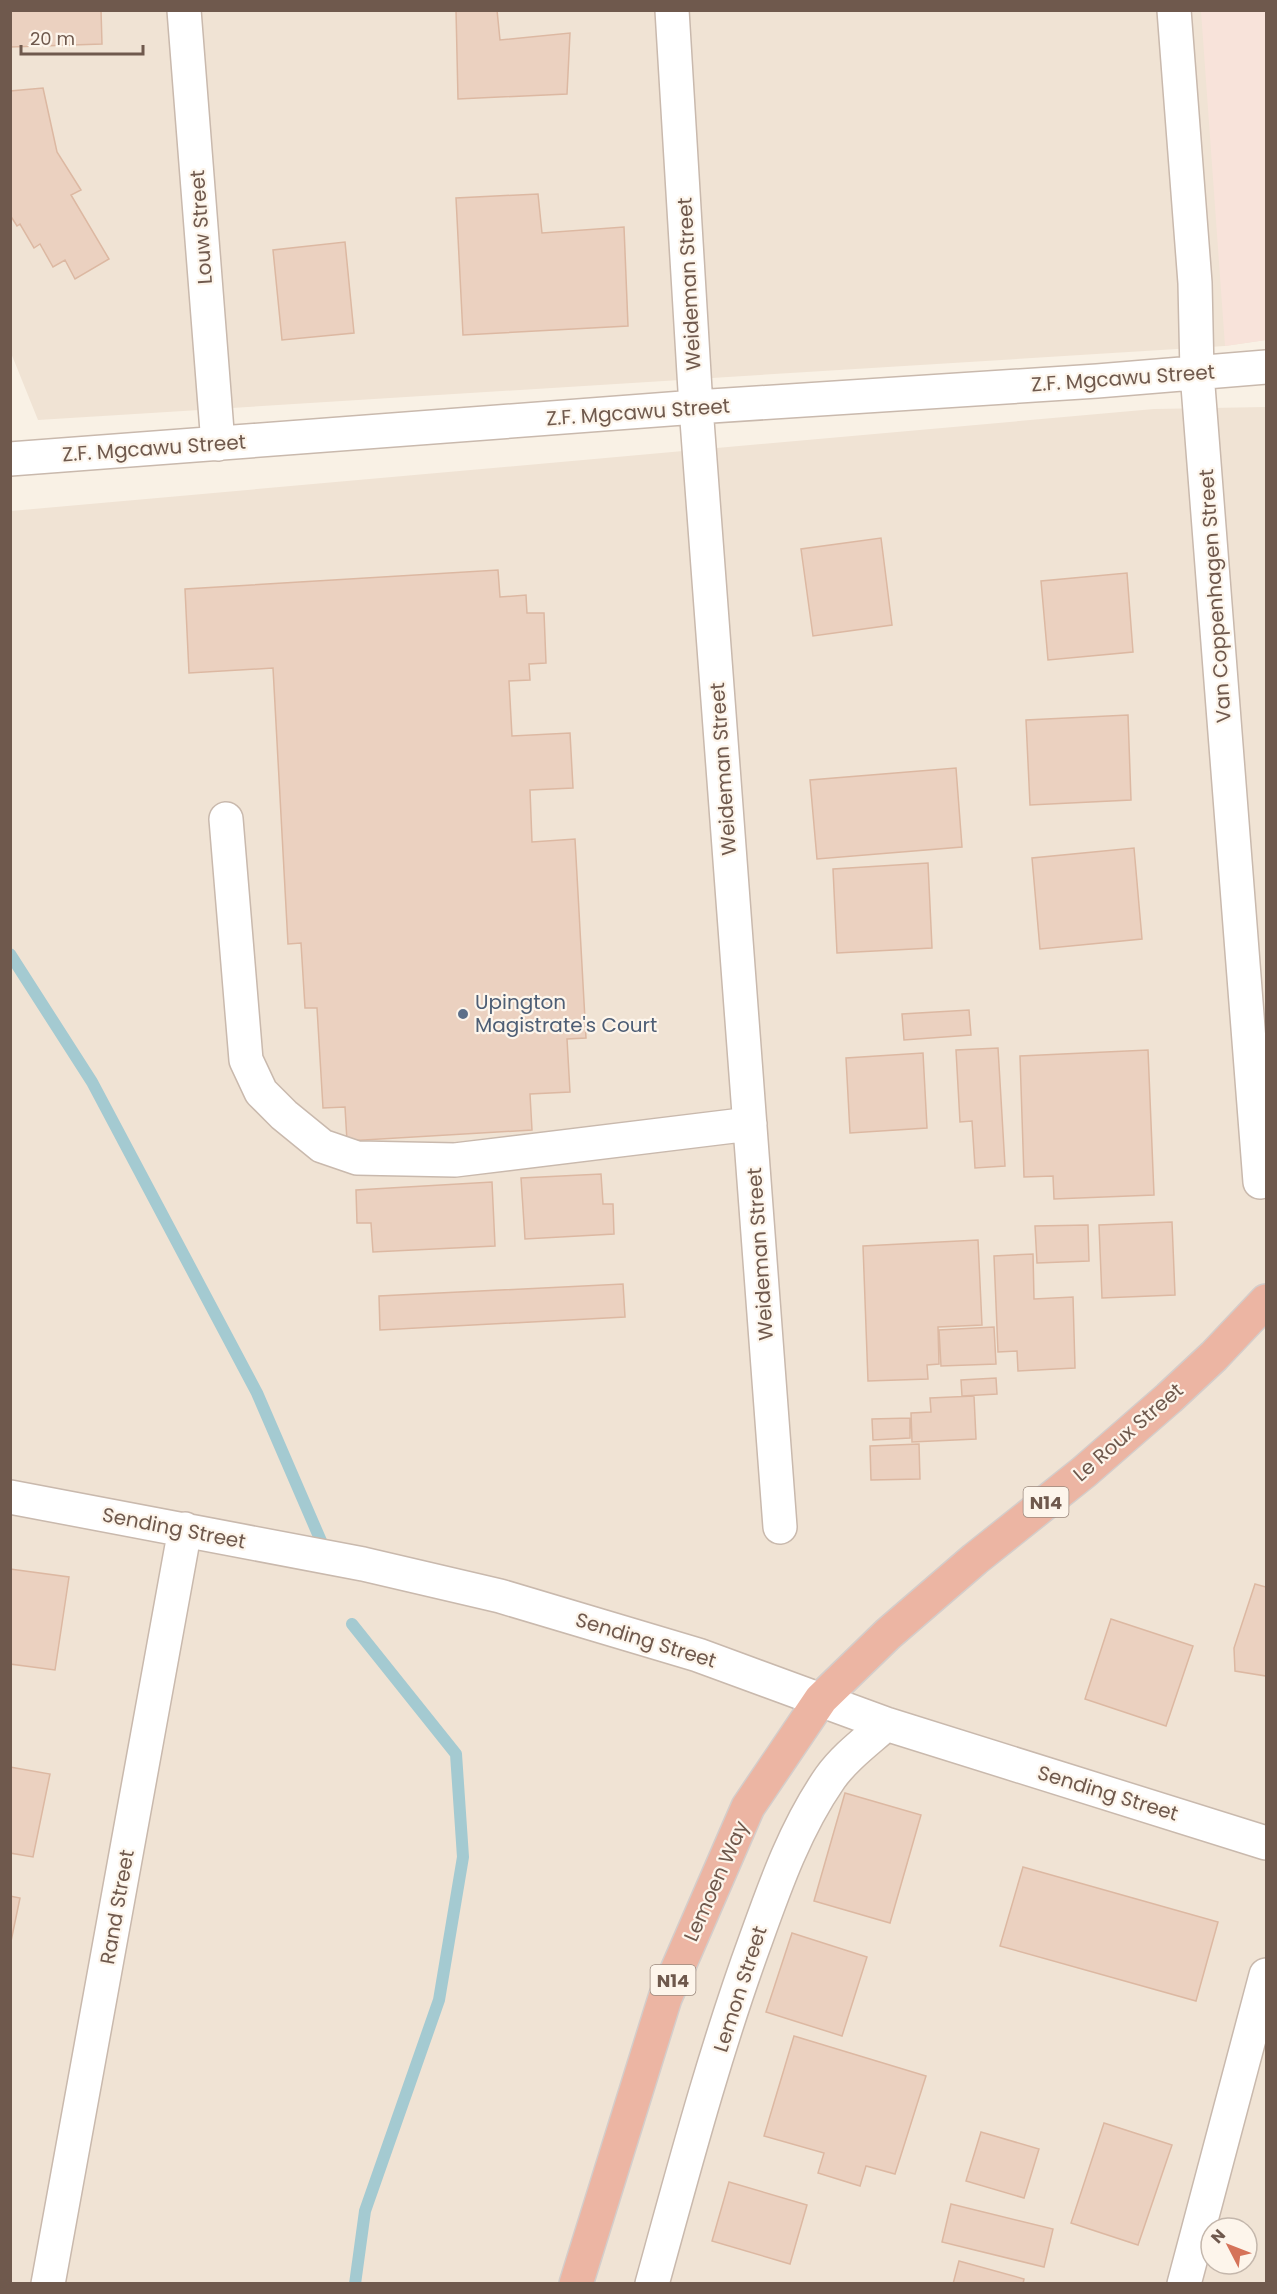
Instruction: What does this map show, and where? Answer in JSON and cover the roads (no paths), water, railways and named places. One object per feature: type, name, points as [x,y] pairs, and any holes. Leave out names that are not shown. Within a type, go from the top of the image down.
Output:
[{"type":"highway","name":"Le Roux Street","points":[[821,1698],[888,1634],[975,1559],[1084,1472],[1169,1398],[1214,1356],[1266,1301]]},
{"type":"highway","name":"Lemoen Way","points":[[576,2283],[665,1998],[748,1807],[821,1698]]},
{"type":"street","name":"Louw Street","points":[[184,10],[218,444]]},
{"type":"street","name":"Weideman Street","points":[[672,10],[696,407],[780,1527]]},
{"type":"street","name":"Van Coppenhagen Street","points":[[1173,10],[1195,283],[1197,374],[1260,1182]]},
{"type":"street","name":"Z.F. Mgcawu Street","points":[[11,456],[218,444],[696,407],[1197,374],[1266,367]]},
{"type":"street","points":[[226,819],[246,1060],[261,1092],[284,1115],[322,1146],[357,1158],[455,1160],[750,1124]]},
{"type":"street","name":"Sending Street","points":[[10,1497],[363,1564],[500,1596],[698,1655],[821,1698],[886,1724],[1266,1843]]},
{"type":"street","name":"Rand Street","points":[[48,2283],[185,1530]]},
{"type":"street","name":"Lemon Street","points":[[652,2283],[735,1996],[782,1865],[804,1821],[831,1778],[841,1765],[886,1724]]},
{"type":"street","points":[[1184,2283],[1266,1975]]},
{"type":"waterway","points":[[10,954],[92,1082],[257,1393],[324,1548]]},
{"type":"waterway","points":[[352,1624],[456,1754],[463,1857],[439,2000],[365,2211],[355,2284]]},
{"type":"place","name":"Upington Magistrate's Court","points":[[463,1014]]}]
